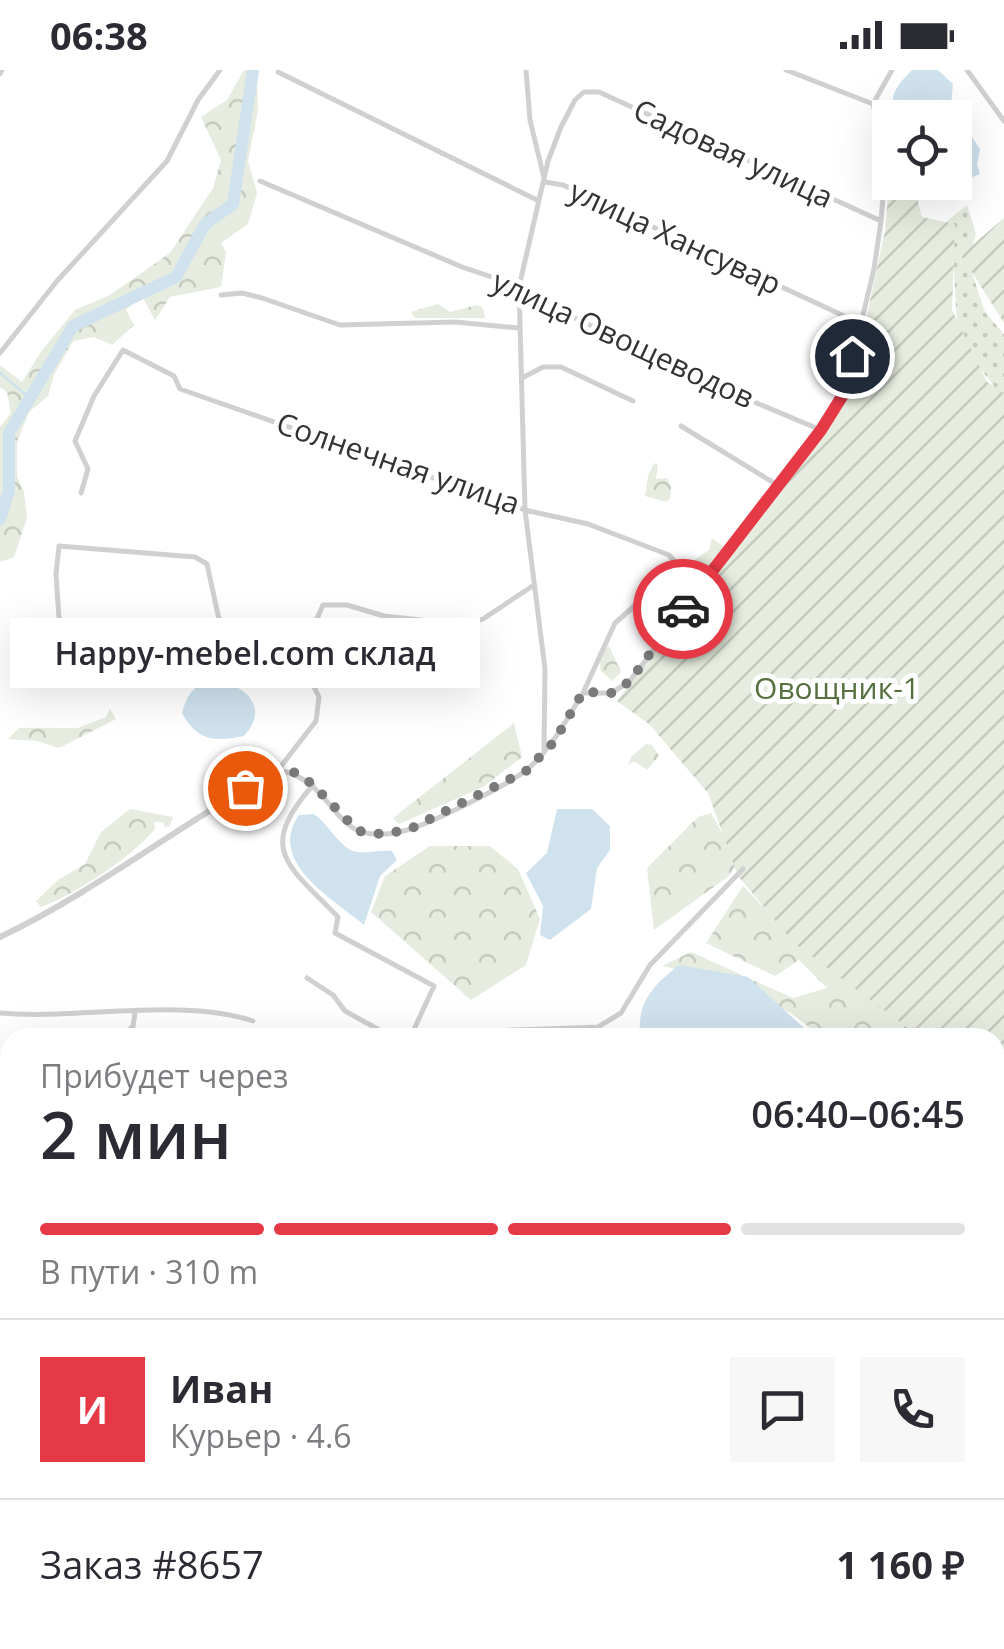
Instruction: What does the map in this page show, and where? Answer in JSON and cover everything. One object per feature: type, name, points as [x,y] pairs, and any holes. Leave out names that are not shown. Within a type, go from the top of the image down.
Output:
[{"type":"street","points":[[0,353],[57,281],[167,161],[198,100],[220,70]]},
{"type":"street","points":[[526,70],[530,120],[544,182],[519,287],[525,510],[546,685],[544,750]]},
{"type":"street","points":[[786,70],[872,104]]},
{"type":"street","points":[[875,100],[892,70]]},
{"type":"street","points":[[967,70],[1004,121]]},
{"type":"street","points":[[278,72],[537,200]]},
{"type":"street","name":"Садовая улица","points":[[544,182],[560,127],[575,100],[584,92],[599,92],[881,221]]},
{"type":"street","name":"улица Овощеводов","points":[[260,181],[462,267],[530,290],[558,310],[821,430]]},
{"type":"street","name":"улица Хансувар","points":[[544,182],[563,185],[859,323]]},
{"type":"street","points":[[278,770],[297,773],[312,784],[358,831],[381,834],[408,830],[526,771],[554,742],[583,692],[612,693],[629,682],[780,486],[846,390],[874,270],[883,200]]},
{"type":"street","name":"улица Овощеводов","points":[[221,295],[242,293],[262,298],[340,325],[455,322],[519,328]]},
{"type":"street","name":"Солнечная улица","points":[[81,493],[88,469],[75,441],[94,396],[123,350],[174,376],[180,389],[525,510],[588,524],[669,555],[676,562],[674,570],[615,623],[583,692]]},
{"type":"street","points":[[522,378],[544,367],[561,367],[633,401]]},
{"type":"street","points":[[681,426],[780,486]]},
{"type":"street","points":[[59,546],[195,557],[207,564],[211,574],[220,624],[212,636],[206,664],[192,677],[78,663],[61,648],[56,574],[59,546]]},
{"type":"street","points":[[300,658],[323,605],[467,625],[535,585]]},
{"type":"street","points":[[0,937],[48,914],[212,806],[278,770],[316,721],[319,697],[300,658],[260,628],[220,624]]},
{"type":"street","points":[[312,784],[282,828],[283,848],[292,869],[338,917],[335,934],[434,986],[415,1028]]},
{"type":"street","points":[[571,1028],[598,1027],[620,1013],[650,965],[743,869]]},
{"type":"street","points":[[307,978],[333,995],[344,1011],[375,1028]]},
{"type":"street","points":[[0,1013],[229,1013],[253,1021]]},
{"type":"street","points":[[132,1028],[135,1013]]},
{"type":"green space","points":[[244,70],[257,71],[258,110],[248,161],[257,193],[248,224],[221,243],[226,252],[221,287],[170,297],[155,320],[142,296],[126,310],[134,325],[112,345],[94,337],[73,341],[54,375],[48,396],[29,412],[17,442],[17,476],[24,492],[27,518],[14,557],[0,562],[0,427],[11,413],[7,392],[0,387],[0,365],[22,382],[75,310],[110,295],[170,253],[213,188],[221,160],[201,117],[227,100]]},
{"type":"green space","name":"Овощник-1","points":[[888,200],[918,200],[922,217],[955,224],[952,310],[987,382],[1004,393],[1004,1028],[908,1028],[794,943],[738,876],[708,793],[649,724],[617,701],[850,394],[885,231]]},
{"type":"green space","points":[[967,205],[976,234],[968,261],[985,312],[1004,334],[1004,409],[994,386],[958,340],[953,257],[946,234],[947,221]]},
{"type":"green space","points":[[1004,218],[1004,323],[961,255]]},
{"type":"green space","points":[[438,304],[450,312],[477,305],[483,308],[485,318],[415,318],[411,312]]},
{"type":"green space","points":[[654,463],[658,465],[656,479],[667,478],[671,487],[666,502],[645,496]]},
{"type":"green space","points":[[712,538],[724,547],[696,587],[680,570],[709,550]]},
{"type":"green space","points":[[609,646],[621,672],[612,681],[601,671],[598,652]]},
{"type":"green space","points":[[110,709],[116,719],[59,748],[37,741],[8,739],[19,728],[78,728],[106,717]]},
{"type":"green space","points":[[514,723],[522,757],[483,787],[399,824],[393,818]]},
{"type":"green space","points":[[646,744],[652,745],[659,756],[647,770],[634,761],[628,765],[631,757]]},
{"type":"green space","points":[[130,809],[173,817],[170,826],[154,822],[155,829],[145,840],[102,874],[41,907],[36,901],[58,880],[85,864],[101,832]]},
{"type":"green space","points":[[711,813],[738,862],[729,876],[654,930],[647,868],[698,817]]},
{"type":"green space","points":[[430,846],[490,846],[518,869],[540,919],[526,965],[471,1000],[371,912],[385,876]]},
{"type":"green space","points":[[743,886],[796,941],[910,1028],[810,1028],[735,982],[662,966],[691,952],[793,998],[827,988],[799,960],[775,976],[706,943]]},
{"type":"water","points":[[912,70],[938,70],[953,84],[952,100],[893,100]]},
{"type":"water","points":[[972,137],[980,149],[980,174],[972,177]]},
{"type":"water","points":[[208,681],[231,685],[249,696],[255,714],[244,736],[208,737],[194,729],[182,713],[188,697]]},
{"type":"water","points":[[557,809],[592,809],[610,826],[610,850],[597,868],[591,909],[550,940],[540,935],[543,906],[526,873],[547,853]]},
{"type":"water","points":[[314,814],[352,850],[392,851],[397,860],[380,876],[364,925],[321,891],[297,864],[291,832],[299,815]]},
{"type":"water","points":[[679,965],[748,977],[804,1028],[640,1028],[644,1004]]},
{"type":"waterway","points":[[0,519],[9,491],[9,433],[73,326],[176,277],[205,224],[233,204],[253,70]]},
{"type":"waterway","points":[[0,373],[30,398]]},
{"type":"way so far","points":[[245,788],[278,770],[297,773],[358,831],[381,834],[408,830],[526,771],[554,742],[583,692],[612,693],[629,682],[683,609]]},
{"type":"place","name":"Happy-mebel.com склад","points":[[245,788]]},
{"type":"route","points":[[683,609],[821,430],[846,390],[852,356]]}]
